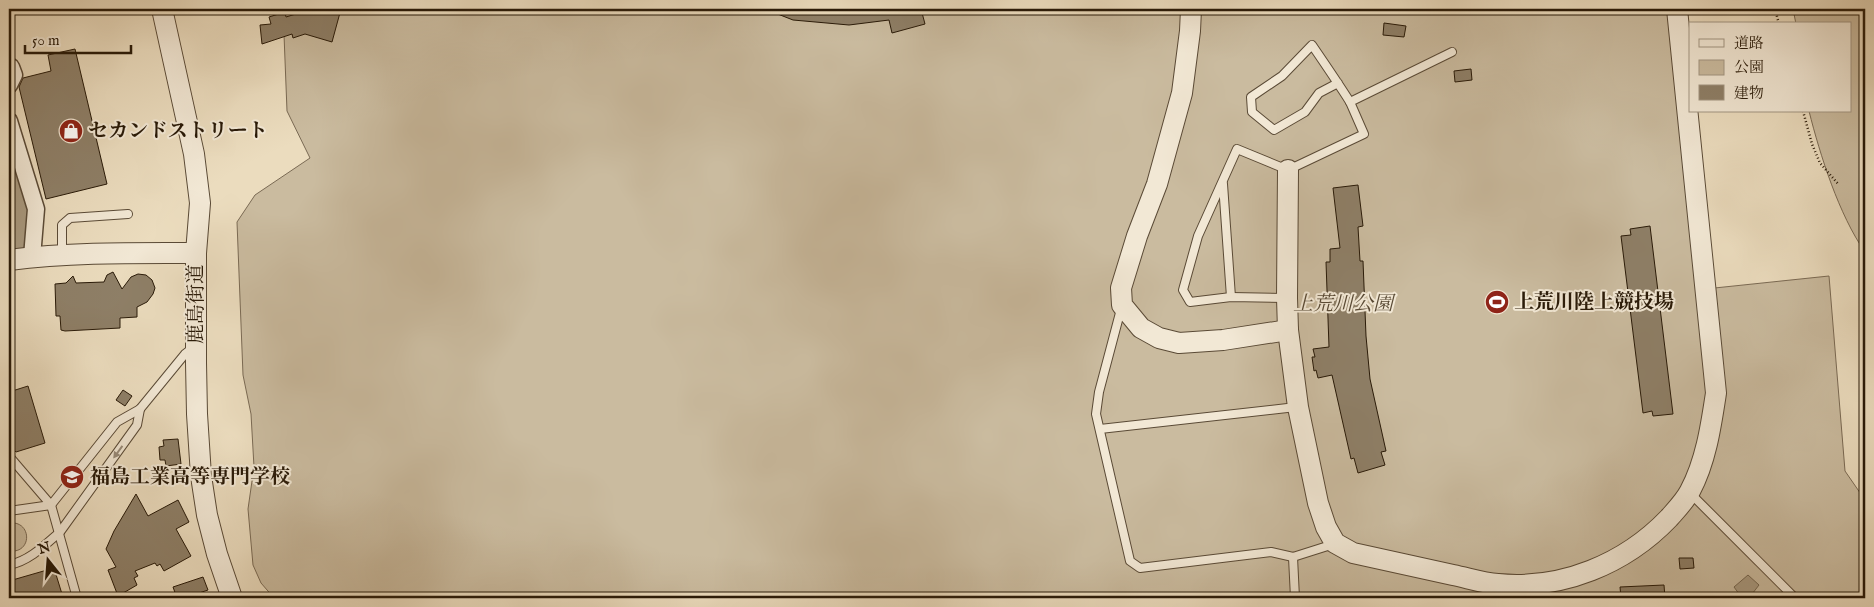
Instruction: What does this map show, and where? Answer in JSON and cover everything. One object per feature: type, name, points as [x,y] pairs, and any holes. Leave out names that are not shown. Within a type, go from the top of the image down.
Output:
[{"type":"street","name":"鹿島街道","points":[[162,9],[194,154],[200,203],[196,253],[196,345],[197,414],[201,476],[213,538],[232,598]]},
{"type":"street","points":[[1191,9],[1182,93],[1157,184],[1137,236],[1121,288],[1122,304],[1141,328],[1158,338],[1179,343],[1223,340],[1288,330]]},
{"type":"street","points":[[1288,170],[1288,330],[1298,406],[1318,503],[1334,544],[1353,553],[1497,584],[1512,591],[1532,584],[1565,578],[1599,568],[1630,550],[1656,531],[1690,493],[1709,437],[1716,393],[1677,9]]},
{"type":"street","points":[[9,85],[14,75],[11,67]]},
{"type":"street","points":[[9,121],[36,209],[32,257]]},
{"type":"street","points":[[9,260],[119,252],[196,253]]},
{"type":"lane","points":[[1287,298],[1231,297],[1190,302],[1183,290],[1198,236],[1237,149],[1288,170],[1364,134],[1350,102],[1338,83],[1312,45],[1282,76],[1251,97],[1252,112],[1274,130],[1305,112],[1319,92],[1338,83]]},
{"type":"lane","points":[[1350,102],[1452,52]]},
{"type":"lane","points":[[1223,182],[1231,297]]},
{"type":"lane","points":[[62,256],[62,225],[70,218],[128,214]]},
{"type":"lane","points":[[1122,304],[1096,414],[1130,561],[1140,568],[1271,552],[1294,556],[1334,544]]},
{"type":"lane","points":[[9,511],[51,505],[116,422],[140,410],[184,354],[196,345]]},
{"type":"lane","points":[[1100,430],[1298,406]]},
{"type":"lane","points":[[9,566],[21,563],[60,532],[137,425],[140,410]]},
{"type":"lane","points":[[9,456],[51,505],[77,598]]},
{"type":"lane","points":[[1690,493],[1795,598]]},
{"type":"lane","points":[[1294,556],[1295,598]]},
{"type":"path","points":[[1775,9],[1778,22]]},
{"type":"path","points":[[1803,112],[1812,144],[1820,163],[1839,185]]},
{"type":"green space","name":"上荒川公園","points":[[283,9],[1677,9],[1705,289],[1829,276],[1845,471],[1865,500],[1865,598],[274,598],[261,583],[253,565],[248,509],[254,467],[251,414],[243,375],[237,222],[255,195],[310,158],[287,111]]},
{"type":"green space","points":[[1793,9],[1865,9],[1865,252],[1847,221],[1831,184],[1809,112],[1852,112],[1852,22],[1796,22]]},
{"type":"green space","points":[[9,523],[17,523],[25,531],[27,537],[26,543],[17,551],[9,551]]},
{"type":"shaded area","points":[[1748,575],[1759,585],[1749,598],[1742,598],[1734,587]]},
{"type":"building","points":[[312,9],[341,9],[332,42],[305,34],[293,38],[292,34],[262,44],[260,25],[271,24],[269,17],[285,12],[286,17]]},
{"type":"building","points":[[765,9],[921,9],[925,24],[892,33],[889,20],[849,25],[793,20]]},
{"type":"building","points":[[1384,23],[1406,26],[1404,37],[1383,35]]},
{"type":"building","points":[[75,49],[107,184],[46,199],[19,87],[23,78],[51,71],[48,55]]},
{"type":"building","points":[[1471,69],[1472,80],[1455,82],[1454,71]]},
{"type":"building","points":[[1358,185],[1363,226],[1358,227],[1360,261],[1363,261],[1370,379],[1386,451],[1381,452],[1385,465],[1358,473],[1354,458],[1351,459],[1332,375],[1318,378],[1316,370],[1314,371],[1312,357],[1315,357],[1313,349],[1329,347],[1326,262],[1330,262],[1330,249],[1340,248],[1333,188]]},
{"type":"building","points":[[1650,226],[1673,414],[1653,416],[1652,411],[1643,413],[1621,236],[1631,235],[1630,229]]},
{"type":"building","points":[[113,272],[122,289],[131,277],[138,274],[146,275],[152,280],[155,288],[153,294],[147,302],[137,307],[137,317],[120,318],[120,328],[61,330],[60,316],[56,316],[55,284],[66,283],[73,276],[76,283],[104,282],[107,275]]},
{"type":"building","points":[[28,386],[45,443],[16,452],[9,445],[9,392]]},
{"type":"building","points":[[123,390],[132,396],[125,406],[116,400]]},
{"type":"building","points":[[178,439],[181,464],[166,466],[165,460],[160,460],[159,447],[164,446],[163,440]]},
{"type":"building","points":[[136,494],[148,516],[178,500],[189,522],[176,529],[191,556],[164,571],[160,564],[157,566],[155,563],[135,571],[138,576],[134,578],[137,585],[118,596],[108,570],[116,567],[106,549],[114,531]]},
{"type":"building","points":[[1679,558],[1693,558],[1694,568],[1680,569]]},
{"type":"building","points":[[54,568],[62,594],[47,598],[9,598],[9,581]]},
{"type":"building","points":[[203,577],[208,590],[199,593],[200,596],[194,598],[177,598],[173,587]]},
{"type":"building","points":[[1664,585],[1665,598],[1621,598],[1620,587]]},
{"type":"waterway","points":[[9,155],[20,184],[25,205],[24,225],[18,238],[9,246]]},
{"type":"place","name":"セカンドストリート","points":[[71,131]]},
{"type":"place","name":"上荒川陸上競技場","points":[[1497,302]]},
{"type":"place","name":"福島工業高等専門学校","points":[[72,477]]}]
